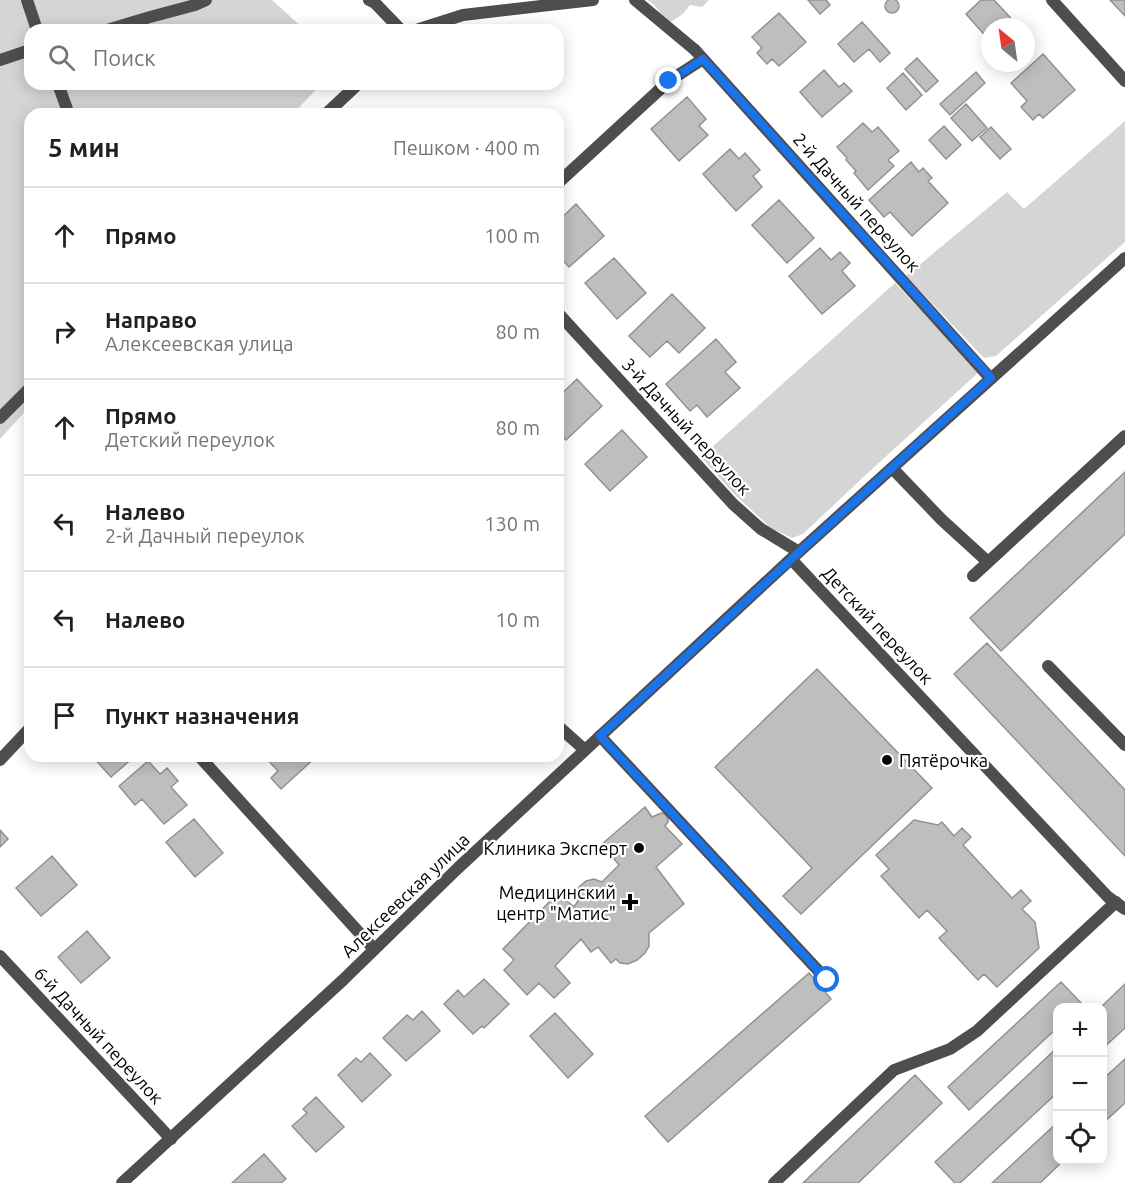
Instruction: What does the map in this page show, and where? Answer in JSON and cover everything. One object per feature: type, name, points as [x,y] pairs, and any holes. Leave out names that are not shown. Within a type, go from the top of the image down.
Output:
[{"type":"street","points":[[27,0],[35,24]]},
{"type":"street","points":[[127,24],[206,0]]},
{"type":"street","points":[[369,0],[375,3],[395,24]]},
{"type":"street","points":[[435,24],[463,15],[592,0]]},
{"type":"street","name":"2-й Дачный переулок","points":[[635,0],[699,55],[991,378]]},
{"type":"street","points":[[1052,0],[1125,81]]},
{"type":"street","points":[[0,60],[24,52]]},
{"type":"street","points":[[564,177],[699,55]]},
{"type":"street","points":[[60,90],[67,108]]},
{"type":"street","points":[[332,108],[352,90]]},
{"type":"street","points":[[795,555],[1125,258]]},
{"type":"street","name":"3-й Дачный переулок","points":[[564,320],[733,504],[795,555]]},
{"type":"street","points":[[0,418],[24,394]]},
{"type":"street","points":[[973,576],[1125,436]]},
{"type":"street","points":[[892,468],[942,520],[988,562]]},
{"type":"street","name":"Алексеевская улица","points":[[122,1183],[795,555]]},
{"type":"street","name":"Детский переулок","points":[[795,555],[1108,897],[1120,906]]},
{"type":"street","points":[[1048,666],[1125,745]]},
{"type":"street","points":[[564,731],[585,750]]},
{"type":"street","points":[[0,760],[24,734]]},
{"type":"street","points":[[600,736],[827,980]]},
{"type":"street","points":[[204,762],[374,949]]},
{"type":"street","points":[[774,1183],[894,1070],[950,1049],[977,1031],[1120,906]]},
{"type":"street","name":"6-й Дачный переулок","points":[[0,956],[171,1139]]},
{"type":"shaded area","points":[[0,0],[272,0],[298,24],[24,24],[24,90],[315,90],[299,108],[24,108],[24,413],[0,439]]},
{"type":"shaded area","points":[[647,0],[709,0],[702,7],[690,5],[683,14],[669,23]]},
{"type":"shaded area","points":[[1125,121],[1125,242],[996,356],[984,358],[906,276],[1007,192],[1024,209]]},
{"type":"shaded area","points":[[895,283],[979,372],[803,534],[792,538],[771,528],[733,493],[701,457]]},
{"type":"building","points":[[892,-1],[897,1],[899,6],[897,11],[892,13],[887,11],[885,6],[887,1]]},
{"type":"building","points":[[808,0],[826,0],[830,5],[820,14]]},
{"type":"building","points":[[981,0],[994,0],[1011,18],[981,18],[981,31],[966,14]]},
{"type":"building","points":[[1110,0],[1125,0],[1125,16]]},
{"type":"building","points":[[779,13],[806,42],[779,66],[772,59],[767,64],[757,53],[762,48],[752,37]]},
{"type":"building","points":[[862,22],[890,53],[880,62],[869,49],[854,62],[838,44]]},
{"type":"building","points":[[1043,54],[1075,90],[1043,118],[1039,114],[1033,120],[1021,107],[1027,101],[1011,83],[1023,72],[1035,72],[1035,61]]},
{"type":"building","points":[[917,58],[938,81],[926,92],[905,69]]},
{"type":"building","points":[[824,70],[839,87],[844,83],[852,91],[822,117],[800,92]]},
{"type":"building","points":[[976,72],[985,83],[950,115],[940,104]]},
{"type":"building","points":[[903,73],[922,95],[906,110],[887,88]]},
{"type":"building","points":[[687,97],[706,119],[699,126],[708,135],[679,161],[651,129]]},
{"type":"building","points":[[966,104],[987,128],[972,141],[951,118]]},
{"type":"building","points":[[863,123],[872,132],[878,127],[899,151],[888,160],[894,166],[868,190],[837,147]]},
{"type":"building","points":[[944,126],[961,145],[946,159],[929,140]]},
{"type":"building","points":[[991,127],[1011,149],[1000,159],[980,137]]},
{"type":"building","points":[[730,149],[739,159],[745,153],[760,170],[753,176],[762,187],[736,211],[703,174]]},
{"type":"building","points":[[911,162],[919,172],[923,168],[932,178],[928,181],[948,203],[912,236],[890,212],[884,217],[869,200]]},
{"type":"building","points":[[779,200],[814,238],[787,263],[752,225]]},
{"type":"building","points":[[576,204],[604,236],[569,267],[564,262],[564,215]]},
{"type":"building","points":[[820,248],[831,260],[840,252],[850,263],[842,271],[855,286],[822,314],[789,276]]},
{"type":"building","points":[[614,258],[646,293],[617,319],[585,283]]},
{"type":"building","points":[[672,294],[705,328],[679,353],[667,341],[650,357],[629,336]]},
{"type":"building","points":[[716,339],[736,362],[725,372],[740,388],[707,417],[697,405],[690,411],[666,384]]},
{"type":"building","points":[[577,379],[602,406],[566,440],[564,438],[564,391]]},
{"type":"building","points":[[622,430],[647,457],[610,491],[585,464]]},
{"type":"building","points":[[1125,472],[1125,534],[1001,651],[970,618]]},
{"type":"building","points":[[987,643],[1125,790],[1125,856],[954,674]]},
{"type":"building","points":[[817,669],[932,788],[801,914],[783,896],[812,868],[715,767]]},
{"type":"building","points":[[97,762],[128,762],[111,777]]},
{"type":"building","points":[[149,762],[160,774],[167,768],[178,781],[171,787],[187,805],[164,824],[142,799],[135,805],[119,786]]},
{"type":"building","points":[[270,762],[310,762],[281,789],[271,778],[278,771]]},
{"type":"building","name":"Медицинский центр \"Матис\"","points":[[645,807],[652,817],[661,813],[665,814],[668,822],[665,826],[682,844],[656,867],[684,904],[649,933],[649,946],[637,960],[628,964],[620,963],[616,959],[611,963],[598,947],[591,952],[581,939],[555,966],[570,983],[554,998],[539,983],[527,995],[504,970],[514,960],[503,949],[558,893],[574,907],[578,901],[576,894],[579,887],[586,881],[594,879],[602,882],[619,865],[602,844]]},
{"type":"building","points":[[194,819],[223,853],[195,877],[166,842]]},
{"type":"building","points":[[914,820],[938,825],[942,822],[954,836],[962,828],[971,837],[963,845],[1012,898],[1021,890],[1031,901],[1022,909],[1035,922],[1039,948],[997,987],[984,974],[978,980],[939,938],[947,931],[927,910],[919,918],[881,876],[889,869],[876,855]]},
{"type":"building","points":[[0,830],[8,839],[0,847]]},
{"type":"building","points":[[52,856],[77,885],[41,916],[16,888]]},
{"type":"building","points":[[87,931],[110,958],[81,983],[58,957]]},
{"type":"building","points":[[809,973],[831,999],[668,1142],[645,1116]]},
{"type":"building","points":[[484,979],[509,1004],[484,1028],[482,1026],[473,1034],[444,1004],[458,990],[464,997]]},
{"type":"building","points":[[1061,982],[1081,1003],[1053,1003],[1053,1032],[969,1110],[948,1087]]},
{"type":"building","points":[[1125,984],[1125,1028],[1107,1044],[1107,1003]]},
{"type":"building","points":[[422,1011],[440,1031],[406,1061],[383,1038],[407,1015],[413,1020]]},
{"type":"building","points":[[555,1013],[593,1054],[568,1078],[530,1036]]},
{"type":"building","points":[[1053,1052],[1053,1097],[960,1183],[955,1183],[935,1162]]},
{"type":"building","points":[[370,1053],[391,1075],[362,1102],[338,1075],[356,1058],[361,1062]]},
{"type":"building","points":[[1125,1059],[1125,1103],[1107,1119],[1107,1111],[1107,1075]]},
{"type":"building","points":[[915,1075],[942,1103],[858,1183],[803,1183]]},
{"type":"building","points":[[316,1097],[344,1127],[316,1152],[292,1126],[307,1113],[303,1109]]},
{"type":"building","points":[[1053,1127],[1053,1165],[1059,1165],[1040,1183],[992,1183]]},
{"type":"building","points":[[264,1154],[286,1179],[281,1183],[232,1183]]},
{"type":"place","name":"Пятёрочка","points":[[887,760]]},
{"type":"place","name":"Клиника Эксперт","points":[[639,848]]},
{"type":"place","name":"Медицинский центр \"Матис\"","points":[[630,902]]},
{"type":"route","points":[[669,81],[703,59],[991,378],[600,736],[827,980]]}]
